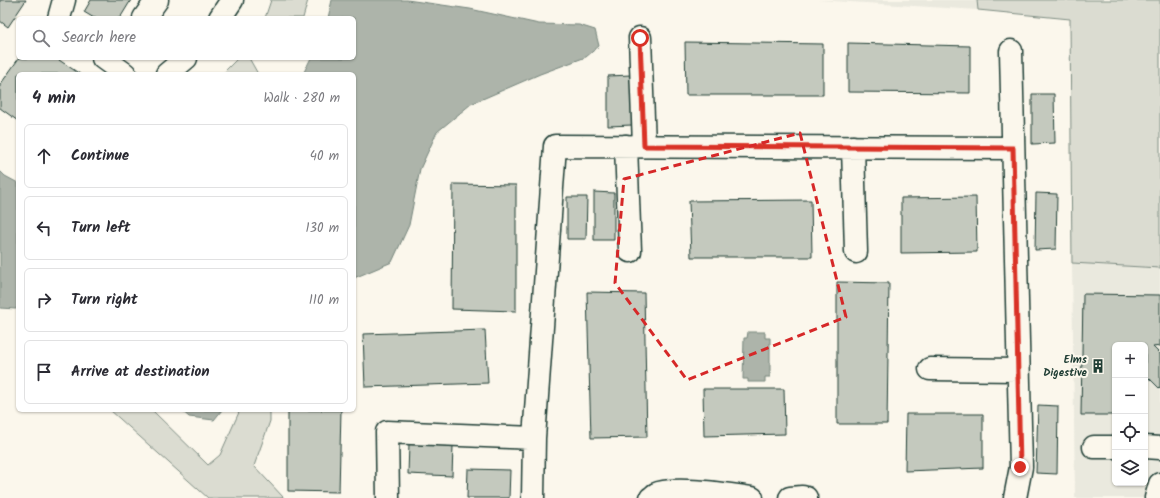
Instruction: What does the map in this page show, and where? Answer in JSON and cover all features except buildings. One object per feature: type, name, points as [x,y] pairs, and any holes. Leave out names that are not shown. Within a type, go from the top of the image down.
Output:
[{"type":"street","points":[[60,16],[64,0]]},
{"type":"street","points":[[145,16],[157,0]]},
{"type":"street","points":[[221,16],[232,0]]},
{"type":"street","points":[[630,251],[640,38]]},
{"type":"street","points":[[1011,51],[1020,467],[1016,498]]},
{"type":"street","points":[[169,72],[184,60]]},
{"type":"street","points":[[533,498],[534,438],[554,146],[1013,148]]},
{"type":"street","points":[[853,147],[856,252]]},
{"type":"street","points":[[930,369],[1018,370]]},
{"type":"street","points":[[388,498],[387,432],[534,438]]},
{"type":"street","points":[[1094,447],[1112,447]]},
{"type":"street","points":[[1148,448],[1160,448]]},
{"type":"street","points":[[1156,498],[1160,484]]},
{"type":"street","points":[[651,498],[656,494],[676,490],[741,497]]},
{"type":"street","points":[[790,498],[806,498]]},
{"type":"highlighted area","points":[[800,133],[846,317],[687,380],[615,283],[624,179]]},
{"type":"shaded area","points":[[271,0],[308,0],[304,16],[266,16]]},
{"type":"shaded area","points":[[332,0],[407,0],[470,9],[539,24],[579,25],[595,30],[599,46],[586,57],[540,74],[471,104],[437,132],[420,169],[409,225],[392,262],[356,277],[356,72],[304,72],[310,60],[356,60],[356,16],[328,16]]},
{"type":"shaded area","points":[[818,0],[977,0],[978,10]]},
{"type":"shaded area","points":[[977,0],[1160,0],[1160,268],[1072,263],[1070,19],[978,10]]},
{"type":"shaded area","points":[[236,60],[250,60],[257,72],[224,72]]},
{"type":"shaded area","points":[[0,171],[5,176],[16,182],[16,309],[0,308]]},
{"type":"shaded area","points":[[1072,263],[1160,268],[1160,498],[1075,498]]},
{"type":"shaded area","points":[[748,332],[765,332],[765,338],[770,338],[770,377],[765,377],[765,382],[748,382],[748,379],[743,379],[744,338],[747,338]]},
{"type":"shaded area","points":[[112,412],[154,412],[208,465],[220,455],[239,412],[270,412],[270,421],[254,466],[284,498],[208,498]]},
{"type":"shaded area","points":[[183,412],[220,412],[214,420],[189,417]]},
{"type":"place","name":"Elms Digestive","points":[[1098,366]]},
{"type":"route","points":[[640,38],[644,146],[1013,148],[1020,467]]}]
